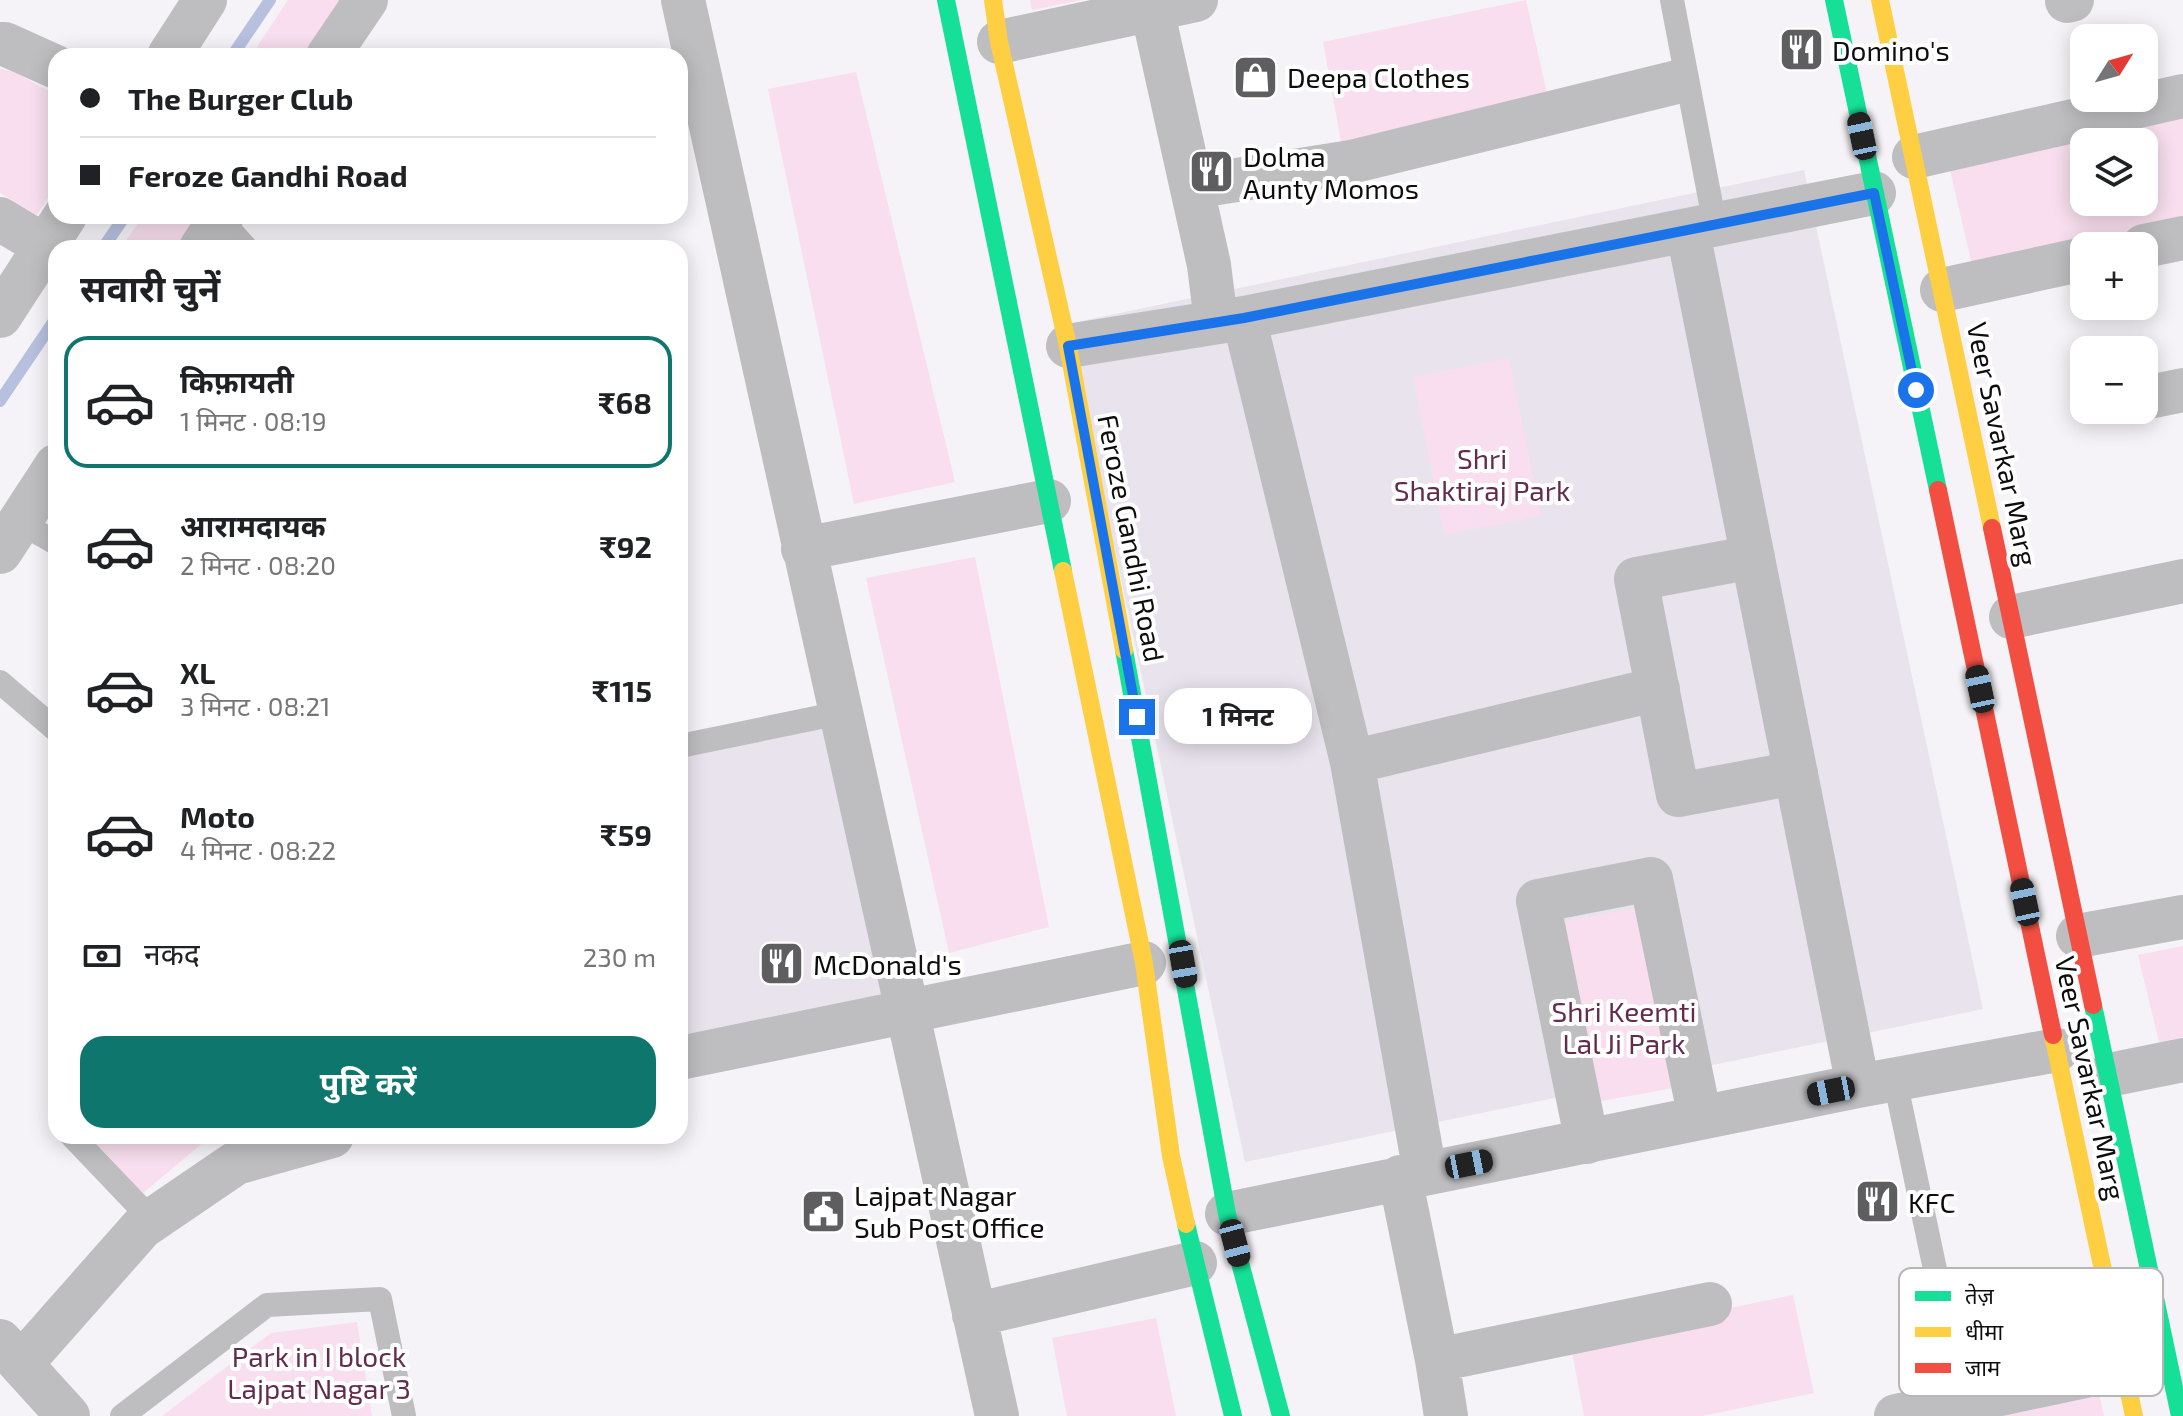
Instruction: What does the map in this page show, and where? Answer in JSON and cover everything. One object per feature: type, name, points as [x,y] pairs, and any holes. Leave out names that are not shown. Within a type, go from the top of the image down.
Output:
[{"type":"street","points":[[333,48],[366,0]]},
{"type":"street","points":[[683,0],[997,1416]]},
{"type":"street","points":[[946,0],[1144,963],[1171,1156],[1233,1416]]},
{"type":"street","points":[[996,21],[1152,9],[1196,0]]},
{"type":"street","name":"Veer Savarkar Marg","points":[[1834,0],[2102,1268]]},
{"type":"street","name":"Veer Savarkar Marg","points":[[1880,0],[2078,936],[2154,1268]]},
{"type":"street","points":[[174,48],[202,1]]},
{"type":"street","points":[[1152,9],[1209,265],[1230,320],[1352,762],[1446,1416]]},
{"type":"street","name":"Feroze Gandhi Road","points":[[996,21],[1068,346],[1227,1214],[1281,1416]]},
{"type":"street","points":[[0,44],[48,63]]},
{"type":"street","points":[[1192,187],[1351,162],[1677,82]]},
{"type":"street","points":[[1914,157],[2183,96]]},
{"type":"street","points":[[1068,346],[1230,320],[1874,193]]},
{"type":"street","points":[[0,219],[55,231]]},
{"type":"street","points":[[1702,228],[1753,557],[1796,773],[1876,1083]]},
{"type":"street","points":[[2158,243],[2183,238]]},
{"type":"street","points":[[0,316],[48,242]]},
{"type":"street","points":[[1942,290],[2070,262]]},
{"type":"street","points":[[2158,395],[2183,390]]},
{"type":"street","points":[[25,539],[48,485]]},
{"type":"street","points":[[803,549],[1049,501]]},
{"type":"street","points":[[1753,557],[1636,579],[1678,795],[1796,773]]},
{"type":"street","points":[[2011,617],[2183,581]]},
{"type":"street","points":[[1352,762],[1658,689]]},
{"type":"street","points":[[1587,1142],[1538,901],[1651,879],[1700,1118]]},
{"type":"street","points":[[2078,936],[2183,917]]},
{"type":"street","points":[[688,1056],[1144,963]]},
{"type":"street","points":[[1227,1214],[1876,1083],[2057,1050]]},
{"type":"street","points":[[2109,1075],[2183,1060]]},
{"type":"street","points":[[68,1416],[10,1353],[142,1227],[230,1150],[274,1144]]},
{"type":"street","points":[[974,1315],[1195,1263]]},
{"type":"street","points":[[1437,1360],[1710,1304]]},
{"type":"street","name":"Veer Savarkar Marg","points":[[2163,1308],[2177,1369],[2180,1416]]},
{"type":"street","points":[[1896,1416],[1991,1396]]},
{"type":"street","name":"Veer Savarkar Marg","points":[[2129,1396],[2134,1416]]},
{"type":"lane","points":[[1672,0],[1702,228]]},
{"type":"lane","points":[[0,682],[48,724]]},
{"type":"lane","points":[[688,744],[840,713]]},
{"type":"lane","points":[[1876,1083],[1926,1268]]},
{"type":"lane","points":[[80,1144],[152,1220]]},
{"type":"lane","points":[[122,1416],[267,1305],[380,1299],[404,1416]]},
{"type":"lane","points":[[1961,1396],[1963,1402]]},
{"type":"shaded area","points":[[1804,170],[1983,1009],[1245,1162],[1067,324]]},
{"type":"shaded area","points":[[841,707],[901,1019],[688,1063],[688,736]]},
{"type":"green space","points":[[288,0],[354,0],[321,48],[256,48]]},
{"type":"green space","points":[[1030,0],[1082,0],[1032,10]]},
{"type":"green space","points":[[1526,0],[1548,98],[1343,153],[1323,42]]},
{"type":"green space","points":[[0,69],[14,72],[48,91],[48,198],[37,215],[0,193]]},
{"type":"green space","points":[[856,72],[955,482],[854,504],[768,89]]},
{"type":"green space","points":[[2183,113],[2183,234],[2158,240],[2158,232],[2070,232],[2070,251],[1976,282],[1949,166],[2070,139],[2070,216],[2158,216],[2158,128],[2117,128]]},
{"type":"green space","points":[[138,224],[200,224],[190,240],[126,240]]},
{"type":"green space","name":"Shri Shaktiraj Park","points":[[1509,358],[1541,516],[1444,535],[1413,377]]},
{"type":"green space","points":[[975,557],[1049,927],[949,953],[866,578]]},
{"type":"green space","name":"Shri Keemti Lal Ji Park","points":[[1636,908],[1674,1088],[1601,1101],[1565,921]]},
{"type":"green space","points":[[2183,946],[2183,1037],[2159,1042],[2138,955]]},
{"type":"green space","points":[[97,1144],[201,1144],[143,1193]]},
{"type":"green space","points":[[1793,1295],[1814,1393],[1702,1416],[1584,1416],[1570,1341]]},
{"type":"green space","points":[[1156,1318],[1176,1416],[1067,1416],[1052,1338]]},
{"type":"green space","name":"Park in I block Lajpat Nagar 3","points":[[357,1322],[372,1416],[162,1416],[271,1333]]},
{"type":"green space","points":[[2064,1396],[2100,1396],[2104,1416],[1967,1416]]},
{"type":"waterway","points":[[237,48],[270,0]]},
{"type":"waterway","points":[[108,240],[120,224]]},
{"type":"waterway","points":[[0,401],[48,330]]},
{"type":"traffic: fast","points":[[946,0],[1063,571]]},
{"type":"traffic: fast","points":[[1834,0],[1938,490]]},
{"type":"traffic: fast","points":[[1124,650],[1227,1214],[1281,1416]]},
{"type":"traffic: fast","points":[[2093,1005],[2149,1268]]},
{"type":"traffic: fast","points":[[1186,1224],[1233,1416]]},
{"type":"traffic: fast","points":[[2163,1336],[2180,1416]]},
{"type":"traffic: slow","points":[[993,0],[999,42],[1068,346],[1124,650]]},
{"type":"traffic: slow","points":[[1880,0],[1992,528]]},
{"type":"traffic: slow","points":[[1063,571],[1144,963],[1171,1156],[1186,1224]]},
{"type":"traffic: slow","points":[[2053,1035],[2103,1268]]},
{"type":"traffic: slow","points":[[2130,1396],[2134,1416]]},
{"type":"traffic: jam","points":[[1938,490],[2053,1035]]},
{"type":"traffic: jam","points":[[1992,528],[2093,1005]]},
{"type":"place","name":"Domino's","points":[[1801,50]]},
{"type":"place","name":"Deepa Clothes","points":[[1256,77]]},
{"type":"place","name":"Dolma Aunty Momos","points":[[1212,172]]},
{"type":"place","name":"McDonald's","points":[[782,964]]},
{"type":"place","name":"KFC","points":[[1877,1202]]},
{"type":"place","name":"Lajpat Nagar Sub Post Office","points":[[823,1211]]},
{"type":"route","points":[[1137,717],[1068,346],[1244,318],[1874,193],[1916,390]]}]
